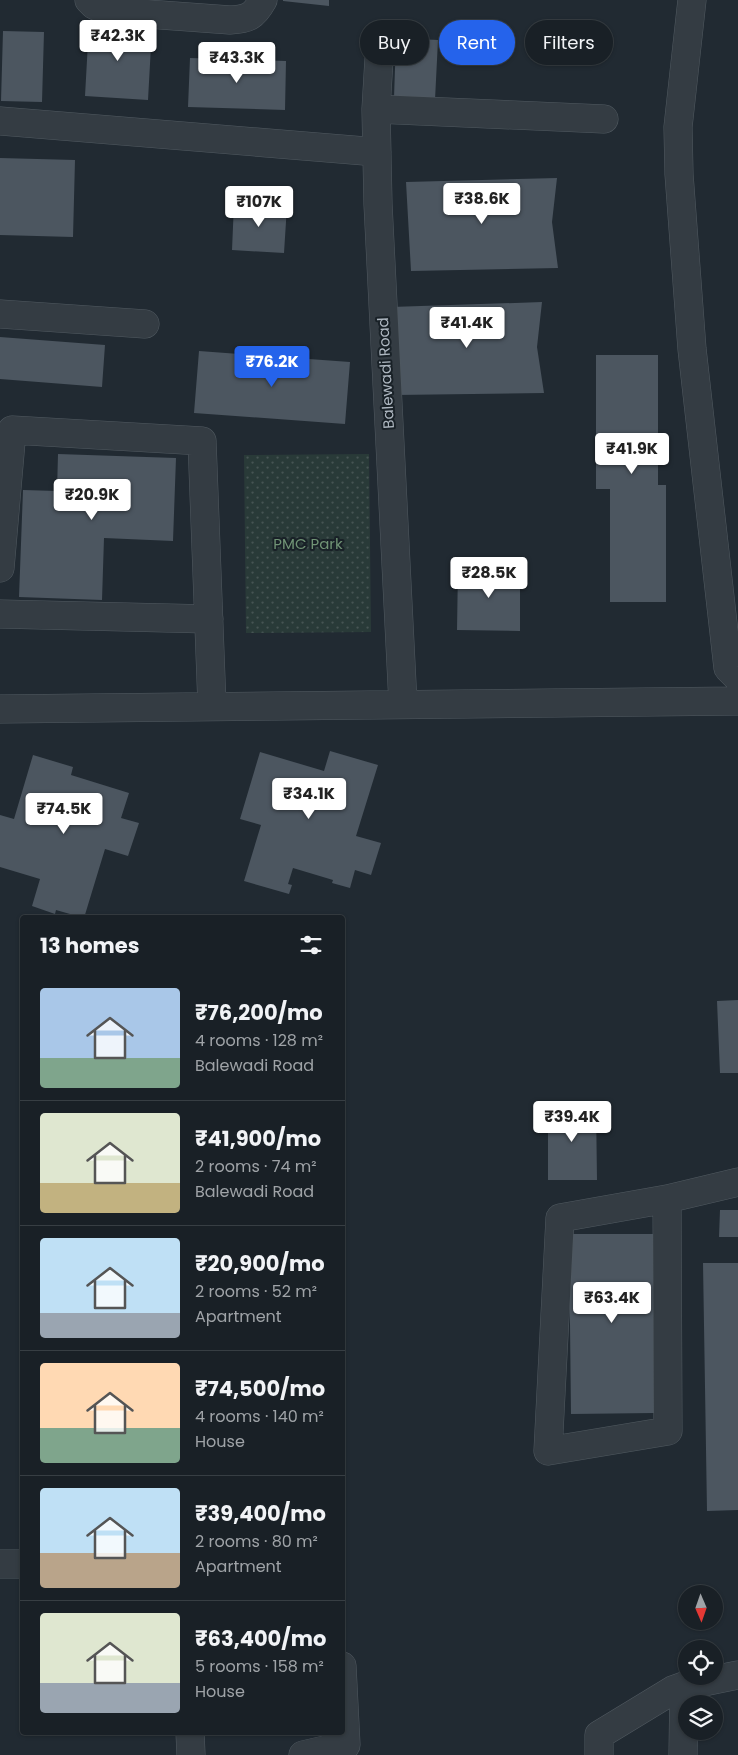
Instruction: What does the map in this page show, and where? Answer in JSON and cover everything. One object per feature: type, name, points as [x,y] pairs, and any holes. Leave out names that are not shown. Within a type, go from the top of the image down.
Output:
[{"type":"street","points":[[89,0],[106,11],[242,20],[255,14],[262,0]]},
{"type":"street","points":[[692,0],[678,127],[680,184],[692,349],[728,668],[738,678]]},
{"type":"street","name":"Balewadi Road","points":[[379,65],[376,110],[378,204],[403,704]]},
{"type":"street","points":[[376,110],[604,119]]},
{"type":"street","points":[[0,121],[378,152]]},
{"type":"street","points":[[0,314],[146,324]]},
{"type":"street","points":[[0,568],[12,430],[202,441],[212,706]]},
{"type":"street","points":[[0,614],[209,619]]},
{"type":"street","points":[[0,709],[738,701]]},
{"type":"street","points":[[667,1199],[668,1431],[548,1451],[560,1218],[667,1199],[738,1182]]},
{"type":"street","points":[[0,1564],[20,1564]]},
{"type":"street","points":[[599,1755],[599,1735],[673,1690],[738,1675]]},
{"type":"street","points":[[683,1755],[684,1686]]},
{"type":"street","points":[[304,1755],[346,1745],[345,1725]]},
{"type":"street","points":[[190,1735],[191,1755]]},
{"type":"green space","name":"PMC Park","points":[[369,454],[371,632],[246,633],[244,455]]},
{"type":"building","points":[[329,0],[329,6],[283,1]]},
{"type":"building","points":[[89,24],[152,28],[148,100],[85,96]]},
{"type":"building","points":[[3,31],[44,32],[42,102],[1,101]]},
{"type":"building","points":[[429,40],[438,40],[435,100],[394,98],[395,65],[429,65]]},
{"type":"building","points":[[190,58],[286,61],[285,110],[188,107]]},
{"type":"building","points":[[0,158],[75,160],[73,237],[0,235]]},
{"type":"building","points":[[557,178],[552,222],[558,268],[411,271],[406,182]]},
{"type":"building","points":[[234,203],[287,206],[284,253],[232,250]]},
{"type":"building","points":[[542,302],[537,347],[544,393],[396,395],[391,307]]},
{"type":"building","points":[[0,337],[105,345],[102,387],[0,379]]},
{"type":"building","points":[[199,351],[350,362],[345,424],[194,413]]},
{"type":"building","points":[[596,355],[658,355],[658,485],[666,485],[666,602],[610,602],[610,489],[596,489]]},
{"type":"building","points":[[58,454],[176,458],[173,541],[104,538],[102,600],[19,597],[23,490],[57,491]]},
{"type":"building","points":[[458,567],[520,568],[520,631],[457,630]]},
{"type":"building","points":[[330,751],[378,765],[356,836],[381,843],[371,875],[355,870],[350,888],[332,883],[333,880],[293,868],[288,884],[292,885],[289,894],[244,881],[261,825],[240,819],[260,752],[324,771]]},
{"type":"building","points":[[33,755],[73,767],[71,775],[129,793],[121,818],[139,823],[128,856],[105,849],[85,915],[74,915],[56,910],[55,914],[32,906],[40,879],[0,867],[0,815],[14,819]]},
{"type":"building","points":[[738,1000],[738,1073],[720,1073],[717,1001]]},
{"type":"building","points":[[548,1105],[596,1105],[597,1180],[548,1180]]},
{"type":"building","points":[[720,1210],[738,1210],[738,1237],[719,1237]]},
{"type":"building","points":[[569,1234],[653,1234],[654,1413],[571,1414]]},
{"type":"building","points":[[703,1263],[738,1263],[738,1510],[707,1511]]}]
